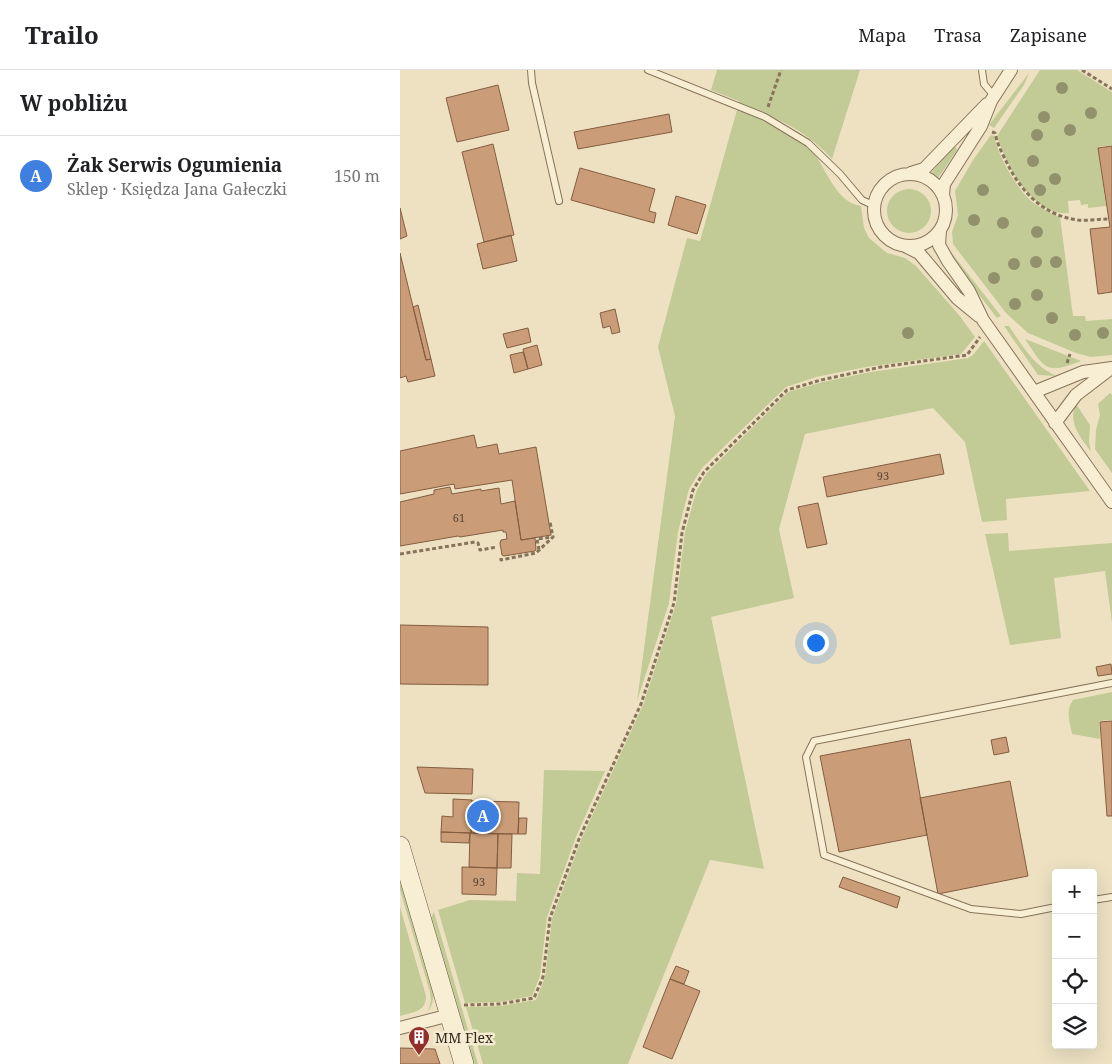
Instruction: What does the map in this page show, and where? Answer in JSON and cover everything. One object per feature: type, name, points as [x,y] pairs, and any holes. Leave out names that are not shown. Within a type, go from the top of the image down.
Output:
[{"type":"main road","points":[[400,846],[457,1010],[464,1064]]},
{"type":"street","points":[[1011,70],[992,99],[980,126],[944,184],[943,195],[946,206],[945,218],[940,230],[939,245],[969,291],[983,320],[1054,423],[1112,502]]},
{"type":"street","points":[[911,174],[924,169],[992,99]]},
{"type":"street","points":[[943,195],[928,178],[903,174],[887,181],[881,187],[873,205],[875,221],[885,237],[919,253],[957,298],[983,320]]},
{"type":"street","points":[[906,246],[918,245],[928,241],[940,230]]},
{"type":"street","points":[[1034,392],[1083,372],[1111,369]]},
{"type":"street","points":[[1054,423],[1076,395],[1111,369]]},
{"type":"street","points":[[400,1028],[457,1010]]},
{"type":"lane","points":[[533,70],[532,83],[559,201]]},
{"type":"lane","points":[[648,70],[765,117],[808,143],[840,174],[862,200],[873,205]]},
{"type":"lane","points":[[982,70],[984,84],[992,99]]},
{"type":"lane","points":[[1052,909],[1022,914],[971,909],[824,855],[806,757],[814,741],[1112,683]]},
{"type":"lane","points":[[1097,899],[1112,897]]},
{"type":"path","points":[[765,117],[781,70]]},
{"type":"path","points":[[1082,70],[1112,89]]},
{"type":"path","points":[[995,133],[1011,170],[1023,190],[1035,202],[1050,211],[1078,220],[1109,219]]},
{"type":"path","points":[[457,1010],[534,998],[543,977],[550,918],[579,839],[641,704],[674,603],[682,533],[693,490],[704,472],[787,390],[821,380],[881,367],[967,355],[980,337]]},
{"type":"path","points":[[501,558],[501,560],[536,554],[553,537],[550,522]]},
{"type":"path","points":[[539,551],[537,539],[552,537]]},
{"type":"path","points":[[400,554],[475,542],[478,543],[480,550],[497,547]]},
{"type":"green space","points":[[717,70],[860,70],[832,159],[811,140],[789,125],[711,90]]},
{"type":"green space","points":[[1040,70],[1077,70],[1112,92],[1112,145],[1098,147],[1106,206],[1088,208],[1088,204],[1081,205],[1080,200],[1068,201],[1069,213],[1056,212],[1044,207],[1023,187],[1007,161],[997,136]]},
{"type":"green space","points":[[1029,73],[1024,85],[994,128],[989,125]]},
{"type":"green space","points":[[737,110],[778,128],[808,147],[814,153],[839,193],[853,204],[861,206],[864,228],[869,238],[887,253],[905,258],[916,266],[959,315],[975,337],[961,354],[866,367],[816,377],[786,387],[702,468],[689,489],[678,532],[669,603],[637,701],[675,416],[658,347],[687,238],[700,241]]},
{"type":"green space","points":[[991,135],[994,136],[1004,163],[1022,191],[1035,204],[1060,217],[1073,316],[1085,316],[1086,321],[1112,319],[1112,355],[1091,357],[1076,353],[1028,333],[1006,313],[953,244],[952,232],[958,215],[955,191],[973,160]]},
{"type":"green space","points":[[955,146],[957,150],[938,178],[931,173],[952,147]]},
{"type":"green space","points":[[909,189],[921,193],[927,199],[931,211],[927,223],[921,229],[909,233],[897,229],[891,223],[887,211],[891,199],[897,193]]},
{"type":"green space","points":[[947,247],[1001,316],[997,318],[956,265]]},
{"type":"green space","points":[[1004,326],[1009,326],[1035,361],[1056,376],[1038,375]]},
{"type":"green space","points":[[1025,339],[1081,361],[1060,368],[1047,366],[1037,357]]},
{"type":"green space","points":[[984,341],[1090,491],[1006,499],[1007,520],[982,522],[965,442],[933,408],[805,434],[779,529],[794,598],[711,617],[764,869],[710,860],[628,1064],[483,1064],[466,1007],[501,1006],[536,1000],[545,977],[552,919],[581,840],[643,705],[676,604],[685,532],[696,492],[706,474],[788,392],[823,382],[871,372],[968,358],[973,355]]},
{"type":"green space","points":[[1110,393],[1112,395],[1112,473],[1095,449],[1096,430],[1100,415],[1098,404]]},
{"type":"green space","points":[[1076,404],[1090,425],[1089,442],[1091,452],[1074,424],[1073,417]]},
{"type":"green space","points":[[1008,533],[1009,551],[1112,543],[1112,623],[1105,571],[1054,578],[1061,638],[1010,645],[985,534]]},
{"type":"green space","points":[[1112,692],[1112,720],[1099,721],[1100,739],[1072,734],[1069,708],[1073,700]]},
{"type":"green space","points":[[544,770],[605,771],[576,837],[547,917],[540,976],[532,996],[500,1002],[465,1003],[438,910],[470,900],[516,901],[517,873],[540,874]]},
{"type":"green space","points":[[400,878],[434,994],[428,1012],[431,1001],[430,992],[400,890]]},
{"type":"green space","points":[[400,907],[426,996],[424,1005],[418,1011],[400,1016]]},
{"type":"green space","points":[[434,912],[478,1064],[473,1064],[431,918]]},
{"type":"building","points":[[498,85],[509,130],[457,142],[446,98]]},
{"type":"building","points":[[669,114],[672,132],[578,149],[574,132]]},
{"type":"building","points":[[493,144],[514,235],[484,242],[462,152]]},
{"type":"building","points":[[1112,146],[1112,292],[1098,294],[1090,229],[1110,227],[1098,148]]},
{"type":"building","points":[[580,168],[655,189],[649,211],[656,213],[654,223],[571,200]]},
{"type":"building","points":[[676,196],[706,205],[697,234],[668,225]]},
{"type":"building","points":[[400,208],[407,236],[400,239]]},
{"type":"building","points":[[511,235],[517,261],[483,269],[477,244]]},
{"type":"building","points":[[400,253],[426,360],[431,359],[435,376],[408,382],[406,376],[400,378]]},
{"type":"building","points":[[418,305],[431,359],[426,360],[413,307]]},
{"type":"building","points":[[615,309],[620,332],[612,334],[610,326],[603,328],[600,313]]},
{"type":"building","points":[[528,328],[531,342],[507,348],[503,334]]},
{"type":"building","points":[[537,345],[542,365],[528,369],[523,349]]},
{"type":"building","points":[[523,352],[528,369],[514,373],[510,355]]},
{"type":"building","points":[[474,435],[477,448],[497,444],[499,454],[536,447],[551,535],[521,540],[512,480],[455,489],[454,484],[400,494],[400,451]]},
{"type":"building","points":[[940,454],[944,474],[827,497],[823,477]]},
{"type":"building","points":[[450,487],[452,494],[499,488],[501,504],[515,501],[521,540],[535,538],[535,551],[502,555],[500,543],[501,540],[507,539],[506,532],[503,532],[503,530],[400,546],[400,502],[434,494],[434,490]]},
{"type":"building","points":[[818,503],[827,544],[807,548],[798,507]]},
{"type":"building","points":[[400,625],[488,627],[488,685],[400,684]]},
{"type":"building","points":[[1111,664],[1112,674],[1098,676],[1096,667]]},
{"type":"building","points":[[1112,721],[1112,816],[1107,816],[1100,722]]},
{"type":"building","points":[[1006,737],[1009,752],[994,755],[991,740]]},
{"type":"building","points":[[910,739],[927,835],[839,852],[820,756]]},
{"type":"building","points":[[417,767],[473,769],[472,794],[425,793]]},
{"type":"building","points":[[1010,781],[1028,876],[938,894],[920,798]]},
{"type":"building","points":[[453,799],[472,800],[471,833],[441,832],[442,816],[453,817]]},
{"type":"building","points":[[472,801],[519,802],[518,834],[471,833]]},
{"type":"building","points":[[519,818],[527,818],[526,834],[518,834]]},
{"type":"building","points":[[441,832],[470,833],[469,843],[441,842]]},
{"type":"building","points":[[470,833],[498,834],[497,868],[469,867]]},
{"type":"building","points":[[498,834],[512,834],[511,868],[497,868]]},
{"type":"building","points":[[462,867],[497,868],[496,895],[462,894]]},
{"type":"building","points":[[843,877],[900,897],[897,908],[839,887]]},
{"type":"building","points":[[676,966],[689,971],[684,984],[670,979]]},
{"type":"building","points":[[670,979],[700,991],[672,1059],[643,1047]]},
{"type":"building","name":"MM Flex","points":[[400,1048],[435,1049],[440,1064],[400,1064]]},
{"type":"place","name":"Żak Serwis Ogumienia","points":[[483,816]]},
{"type":"place","name":"MM Flex","points":[[419,1056]]}]
